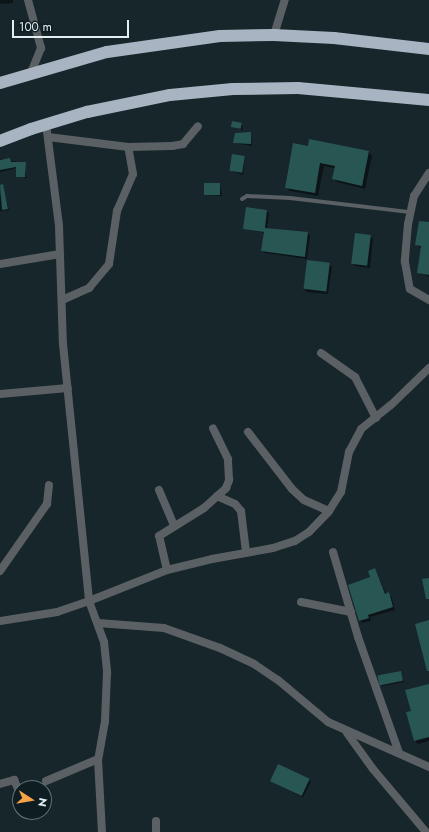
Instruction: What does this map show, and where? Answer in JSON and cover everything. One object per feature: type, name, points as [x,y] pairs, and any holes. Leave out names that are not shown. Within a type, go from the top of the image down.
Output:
[{"type":"highway","points":[[0,83],[31,73],[122,50],[220,36],[274,35],[334,38],[429,49]]},
{"type":"highway","points":[[0,141],[46,124],[87,112],[170,95],[233,89],[341,90],[429,100]]},
{"type":"street","points":[[28,0],[41,48],[31,73]]},
{"type":"street","points":[[274,35],[284,0]]},
{"type":"street","points":[[46,124],[60,254],[68,388],[89,602],[104,642],[107,674],[105,721],[98,759],[102,832]]},
{"type":"street","points":[[48,137],[128,147],[183,144],[198,126]]},
{"type":"street","points":[[62,300],[89,288],[109,264],[117,211],[133,174],[128,147]]},
{"type":"street","points":[[429,173],[414,196],[410,212],[405,272],[410,289],[429,300]]},
{"type":"street","points":[[0,264],[60,254]]},
{"type":"street","points":[[321,353],[355,377],[376,418]]},
{"type":"street","points":[[0,621],[57,612],[89,602],[167,570],[295,541],[320,523],[341,492],[353,439],[361,429],[376,418],[429,368]]},
{"type":"street","points":[[0,394],[68,388]]},
{"type":"street","points":[[167,570],[159,536],[174,524],[204,508],[226,488],[230,471],[224,450],[213,428]]},
{"type":"street","points":[[248,432],[292,489],[304,500],[329,511]]},
{"type":"street","points":[[0,570],[47,504],[49,485]]},
{"type":"street","points":[[159,490],[174,524]]},
{"type":"street","points":[[218,496],[235,504],[241,511],[246,552]]},
{"type":"street","points":[[333,552],[351,612],[399,753]]},
{"type":"street","points":[[301,602],[351,612]]},
{"type":"street","points":[[98,623],[164,628],[220,648],[266,672],[292,690],[328,722],[346,732],[399,753],[429,767]]},
{"type":"street","points":[[346,732],[373,770],[426,832]]},
{"type":"street","points":[[48,780],[98,759]]},
{"type":"street","points":[[0,784],[12,781]]},
{"type":"street","points":[[156,822],[156,832]]},
{"type":"lane","points":[[242,199],[248,196],[290,198],[410,212]]},
{"type":"building","points":[[232,121],[242,123],[241,129],[231,127]]},
{"type":"building","points":[[251,132],[251,144],[233,143],[235,133]]},
{"type":"building","points":[[309,139],[369,151],[362,186],[332,179],[335,166],[320,163],[315,193],[285,188],[293,143],[308,146]]},
{"type":"building","points":[[232,154],[245,156],[242,173],[229,171]]},
{"type":"building","points":[[10,158],[11,162],[26,162],[25,177],[16,177],[16,167],[0,170],[0,160]]},
{"type":"building","points":[[204,183],[220,183],[220,195],[204,195]]},
{"type":"building","points":[[3,184],[8,209],[2,210],[0,185]]},
{"type":"building","points":[[246,207],[267,210],[265,228],[308,232],[305,257],[261,251],[264,232],[243,229]]},
{"type":"building","points":[[419,221],[429,222],[429,275],[417,273],[421,246],[415,245]]},
{"type":"building","points":[[355,233],[371,235],[367,266],[351,264]]},
{"type":"building","points":[[307,260],[330,263],[326,292],[303,289]]},
{"type":"building","points":[[375,568],[385,594],[389,592],[393,607],[368,615],[369,618],[359,621],[348,585],[370,577],[368,571]]},
{"type":"building","points":[[429,578],[429,599],[426,599],[422,579]]},
{"type":"building","points":[[429,620],[429,671],[427,671],[415,624]]},
{"type":"building","points":[[401,671],[403,681],[379,685],[377,676]]},
{"type":"building","points":[[429,684],[429,737],[414,741],[406,712],[411,711],[405,690]]},
{"type":"building","points":[[278,764],[310,779],[302,796],[270,781]]}]
